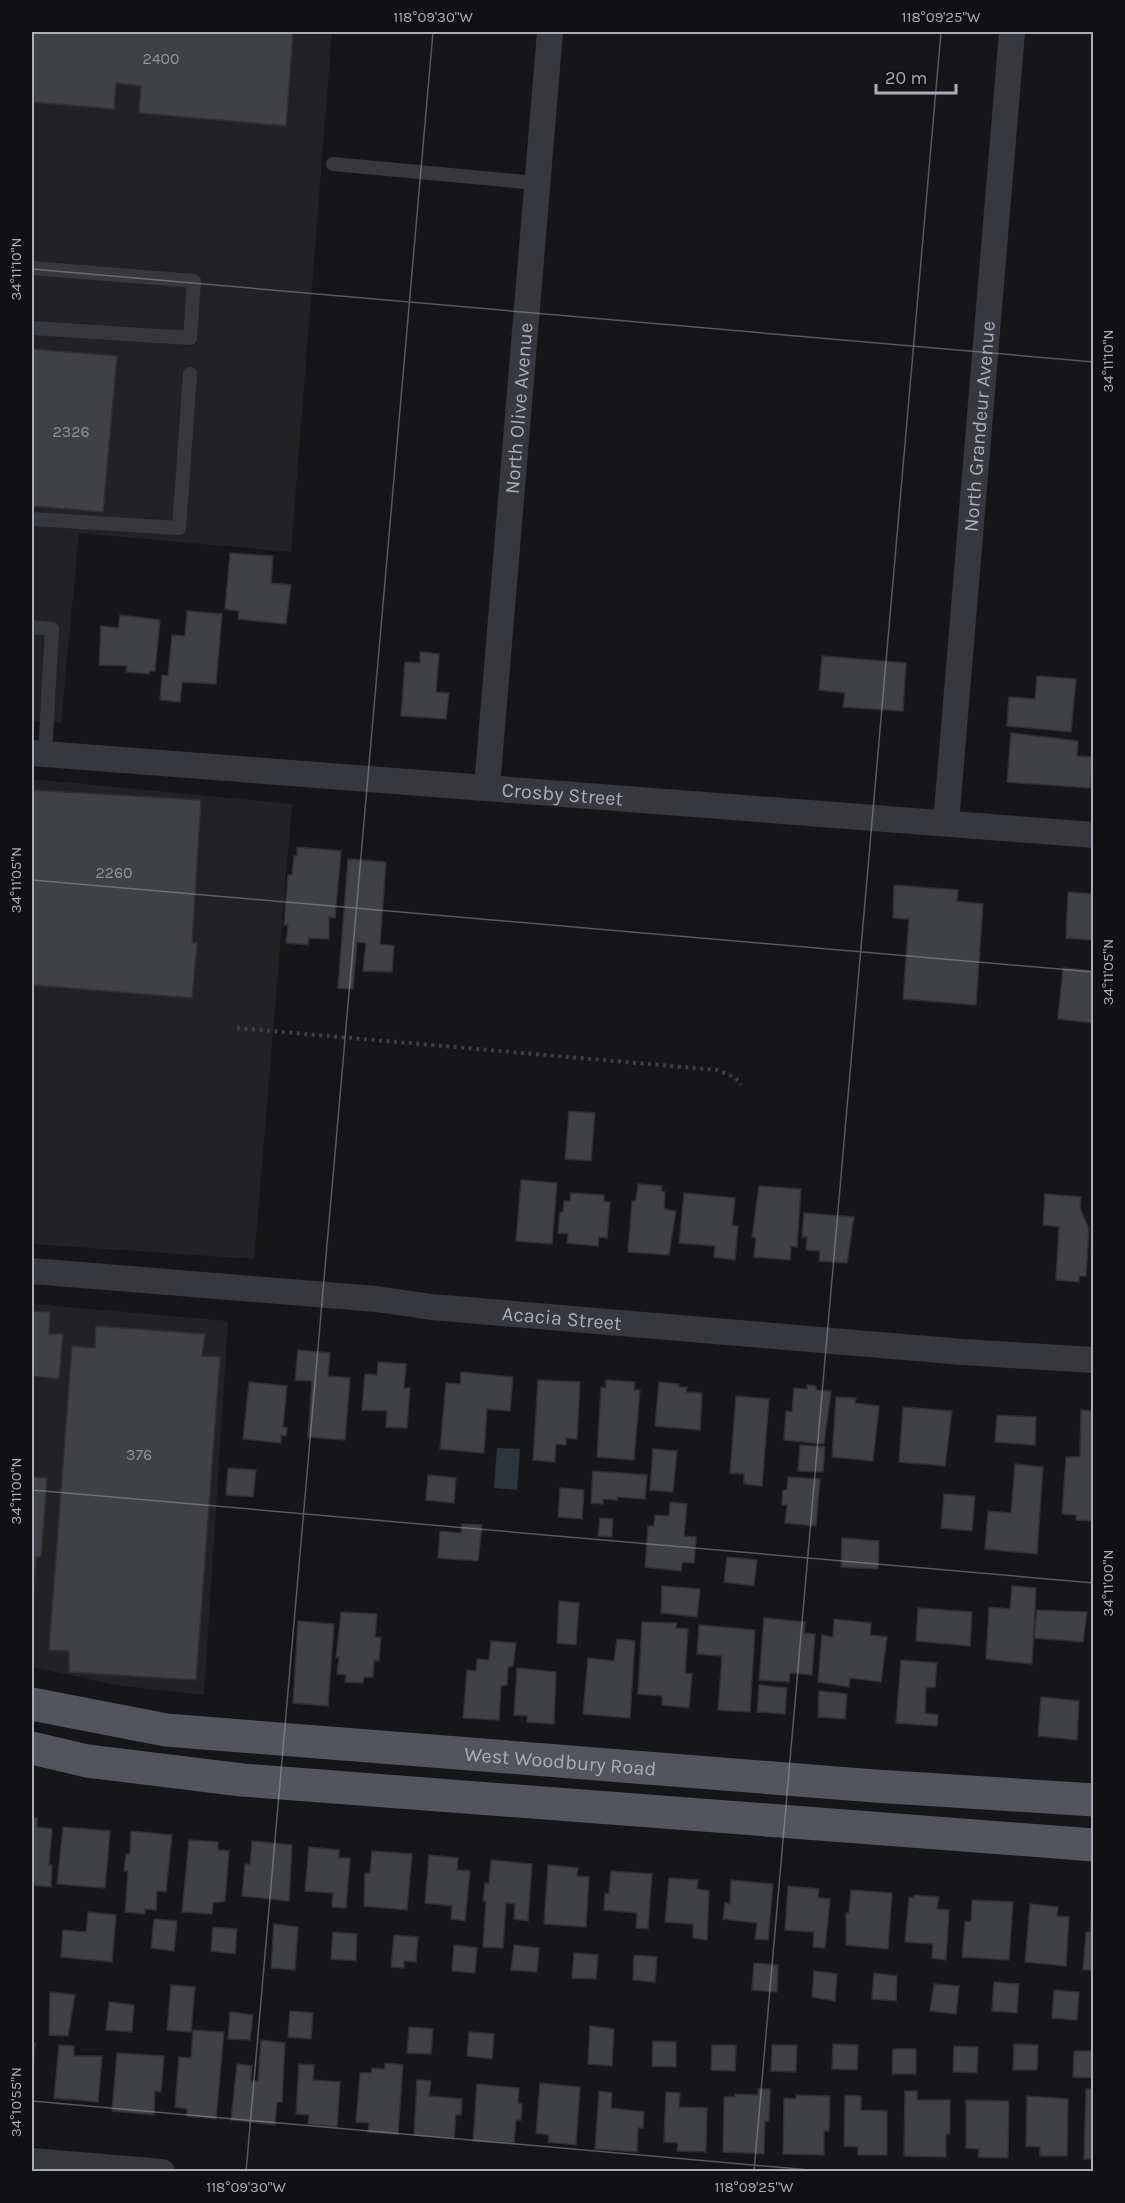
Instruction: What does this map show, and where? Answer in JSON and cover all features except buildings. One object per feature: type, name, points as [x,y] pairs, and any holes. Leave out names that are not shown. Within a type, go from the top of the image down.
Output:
[{"type":"main road","name":"West Woodbury Road","points":[[32,1704],[100,1719],[174,1731],[875,1786],[1094,1800]]},
{"type":"main road","points":[[32,1748],[87,1761],[242,1780],[1094,1845]]},
{"type":"street","name":"North Olive Avenue","points":[[487,787],[550,32]]},
{"type":"street","name":"North Grandeur Avenue","points":[[946,823],[1012,32]]},
{"type":"street","name":"Crosby Street","points":[[38,753],[1094,835]]},
{"type":"street","name":"Acacia Street","points":[[32,1272],[370,1299],[546,1317],[963,1352],[1094,1360]]},
{"type":"street","points":[[32,2161],[162,2172]]},
{"type":"lane","points":[[333,164],[537,183]]},
{"type":"lane","points":[[32,268],[194,281],[190,338],[32,328]]},
{"type":"lane","points":[[32,519],[179,528],[190,374]]},
{"type":"lane","points":[[32,627],[52,628],[38,753]]},
{"type":"path","points":[[237,1028],[717,1070],[736,1078],[741,1085]]},
{"type":"shaded area","points":[[32,32],[332,32],[291,552],[79,533],[61,723],[32,721]]},
{"type":"shaded area","points":[[32,779],[292,804],[254,1259],[32,1244]]},
{"type":"shaded area","points":[[32,1304],[228,1321],[204,1695],[116,1685],[32,1667]]},
{"type":"shaded area","points":[[497,1448],[520,1449],[517,1490],[494,1488]]}]
